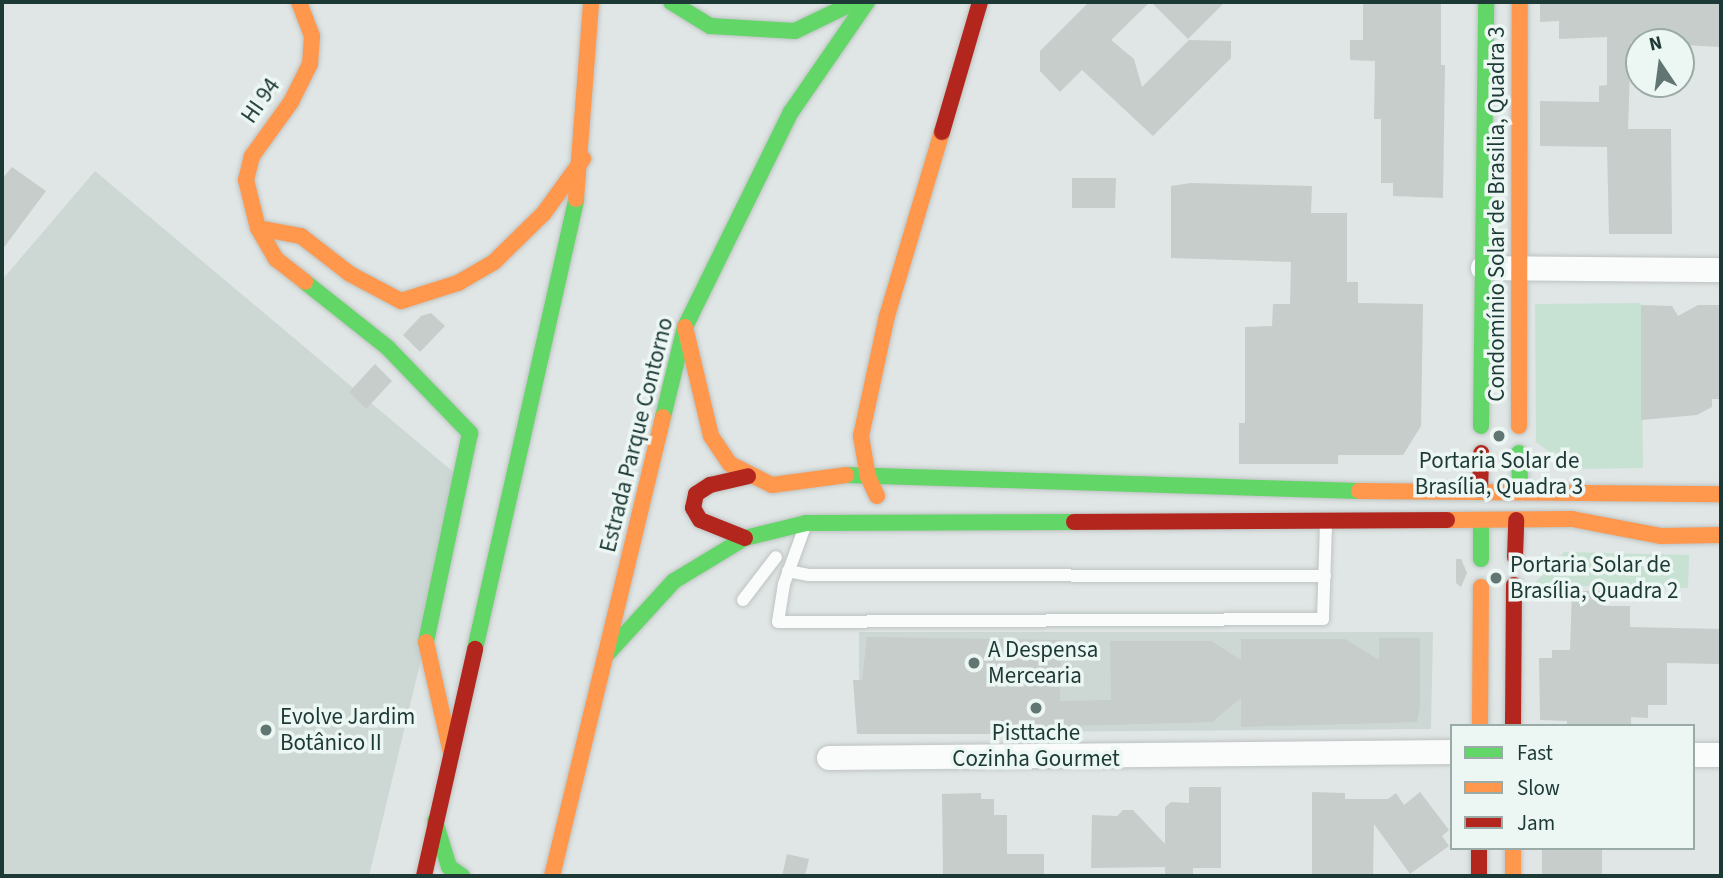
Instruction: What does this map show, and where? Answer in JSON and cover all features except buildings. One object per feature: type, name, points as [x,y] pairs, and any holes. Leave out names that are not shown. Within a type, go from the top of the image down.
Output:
[{"type":"main road","name":"HI 94","points":[[299,2],[312,36],[310,64],[291,102],[252,156],[246,180],[258,228],[276,259],[387,348],[470,433],[426,640],[451,753]]},
{"type":"main road","points":[[424,876],[583,159],[592,2]]},
{"type":"main road","points":[[671,2],[710,26],[795,31],[855,2]]},
{"type":"main road","name":"Estrada Parque Contorno","points":[[551,876],[685,327],[791,112],[867,2]]},
{"type":"main road","points":[[873,523],[877,493],[868,477],[861,436],[887,316],[980,2]]},
{"type":"main road","name":"Condomínio Solar de Brasilia, Quadra 3","points":[[1486,2],[1483,268],[1500,400],[1519,426]]},
{"type":"main road","name":"Condomínio Solar de Brasilia, Quadra 3","points":[[1482,426],[1500,400],[1518,268],[1520,2]]},
{"type":"main road","points":[[258,228],[301,236],[350,274],[401,301],[458,283],[494,262],[544,213],[583,159]]},
{"type":"main road","points":[[685,327],[710,436],[730,464],[748,476],[772,485],[846,475],[1325,491],[1660,491],[1721,494]]},
{"type":"main road","points":[[1480,490],[1481,453]]},
{"type":"main road","points":[[1520,453],[1520,490]]},
{"type":"main road","points":[[745,538],[700,520],[692,508],[696,494],[710,485],[748,476]]},
{"type":"main road","points":[[1660,491],[1667,512],[1661,536]]},
{"type":"main road","points":[[607,654],[674,581],[745,538],[806,523],[1572,519],[1661,536],[1721,535]]},
{"type":"main road","points":[[1515,557],[1516,520]]},
{"type":"main road","points":[[1480,559],[1481,521]]},
{"type":"main road","points":[[1513,724],[1514,585]]},
{"type":"main road","points":[[1480,724],[1481,587]]},
{"type":"main road","points":[[1481,610],[1514,610]]},
{"type":"main road","points":[[435,819],[449,867],[462,876]]},
{"type":"main road","points":[[1479,850],[1479,876]]},
{"type":"main road","points":[[1513,850],[1513,876]]},
{"type":"street","points":[[1483,268],[1721,270]]},
{"type":"street","points":[[829,758],[1450,752]]},
{"type":"street","points":[[1695,755],[1721,755]]},
{"type":"lane","points":[[806,523],[786,577],[778,622],[1323,619],[1325,491]]},
{"type":"lane","points":[[770,532],[776,556],[786,577]]},
{"type":"lane","points":[[743,600],[776,556]]},
{"type":"lane","points":[[786,577],[1325,576]]},
{"type":"shaded area","points":[[95,171],[464,481],[369,876],[2,876],[2,280]]},
{"type":"shaded area","points":[[859,632],[1433,632],[1431,729],[859,733]]},
{"type":"green space","points":[[1641,303],[1643,468],[1572,469],[1536,442],[1535,304]]},
{"type":"green space","points":[[1564,552],[1689,555],[1688,588],[1533,585]]},
{"type":"traffic: fast","points":[[671,2],[710,26],[795,31],[855,2]]},
{"type":"traffic: fast","points":[[663,417],[685,327],[791,112],[867,2]]},
{"type":"traffic: fast","points":[[1481,426],[1486,2]]},
{"type":"traffic: fast","points":[[475,649],[576,199]]},
{"type":"traffic: fast","points":[[305,282],[387,347],[470,433],[426,642]]},
{"type":"traffic: fast","points":[[1519,453],[1520,490]]},
{"type":"traffic: fast","points":[[846,475],[1359,491]]},
{"type":"traffic: fast","points":[[1481,521],[1481,559]]},
{"type":"traffic: fast","points":[[607,654],[674,581],[745,538],[806,523],[1074,522]]},
{"type":"traffic: fast","points":[[435,821],[449,867],[462,876]]},
{"type":"traffic: slow","points":[[299,2],[312,36],[310,64],[291,102],[252,156],[246,180],[258,228],[276,259],[305,282]]},
{"type":"traffic: slow","points":[[576,199],[591,2]]},
{"type":"traffic: slow","points":[[1519,426],[1520,2]]},
{"type":"traffic: slow","points":[[877,496],[868,477],[861,436],[887,316],[942,132]]},
{"type":"traffic: slow","points":[[258,228],[301,236],[350,274],[401,301],[458,283],[494,262],[544,213],[583,159]]},
{"type":"traffic: slow","points":[[685,327],[711,436],[730,464],[772,485],[846,475]]},
{"type":"traffic: slow","points":[[552,876],[663,417]]},
{"type":"traffic: slow","points":[[1359,491],[1721,494]]},
{"type":"traffic: slow","points":[[1447,520],[1572,519],[1661,536],[1721,535]]},
{"type":"traffic: slow","points":[[1480,724],[1481,587]]},
{"type":"traffic: slow","points":[[426,642],[451,753]]},
{"type":"traffic: slow","points":[[1513,850],[1513,876]]},
{"type":"traffic: jam","points":[[942,132],[980,2]]},
{"type":"traffic: jam","points":[[1480,490],[1481,453]]},
{"type":"traffic: jam","points":[[745,538],[700,520],[693,508],[696,494],[710,485],[748,476]]},
{"type":"traffic: jam","points":[[1074,522],[1447,520]]},
{"type":"traffic: jam","points":[[1515,557],[1516,520]]},
{"type":"traffic: jam","points":[[1513,724],[1514,585]]},
{"type":"traffic: jam","points":[[424,876],[475,649]]},
{"type":"traffic: jam","points":[[1479,850],[1479,876]]},
{"type":"place","name":"Portaria Solar de Brasília, Quadra 3","points":[[1499,436]]},
{"type":"place","name":"Portaria Solar de Brasília, Quadra 2","points":[[1496,578]]},
{"type":"place","name":"A Despensa Mercearia","points":[[974,663]]},
{"type":"place","name":"Pisttache Cozinha Gourmet","points":[[1036,708]]},
{"type":"place","name":"Evolve Jardim Botânico II","points":[[266,730]]}]
